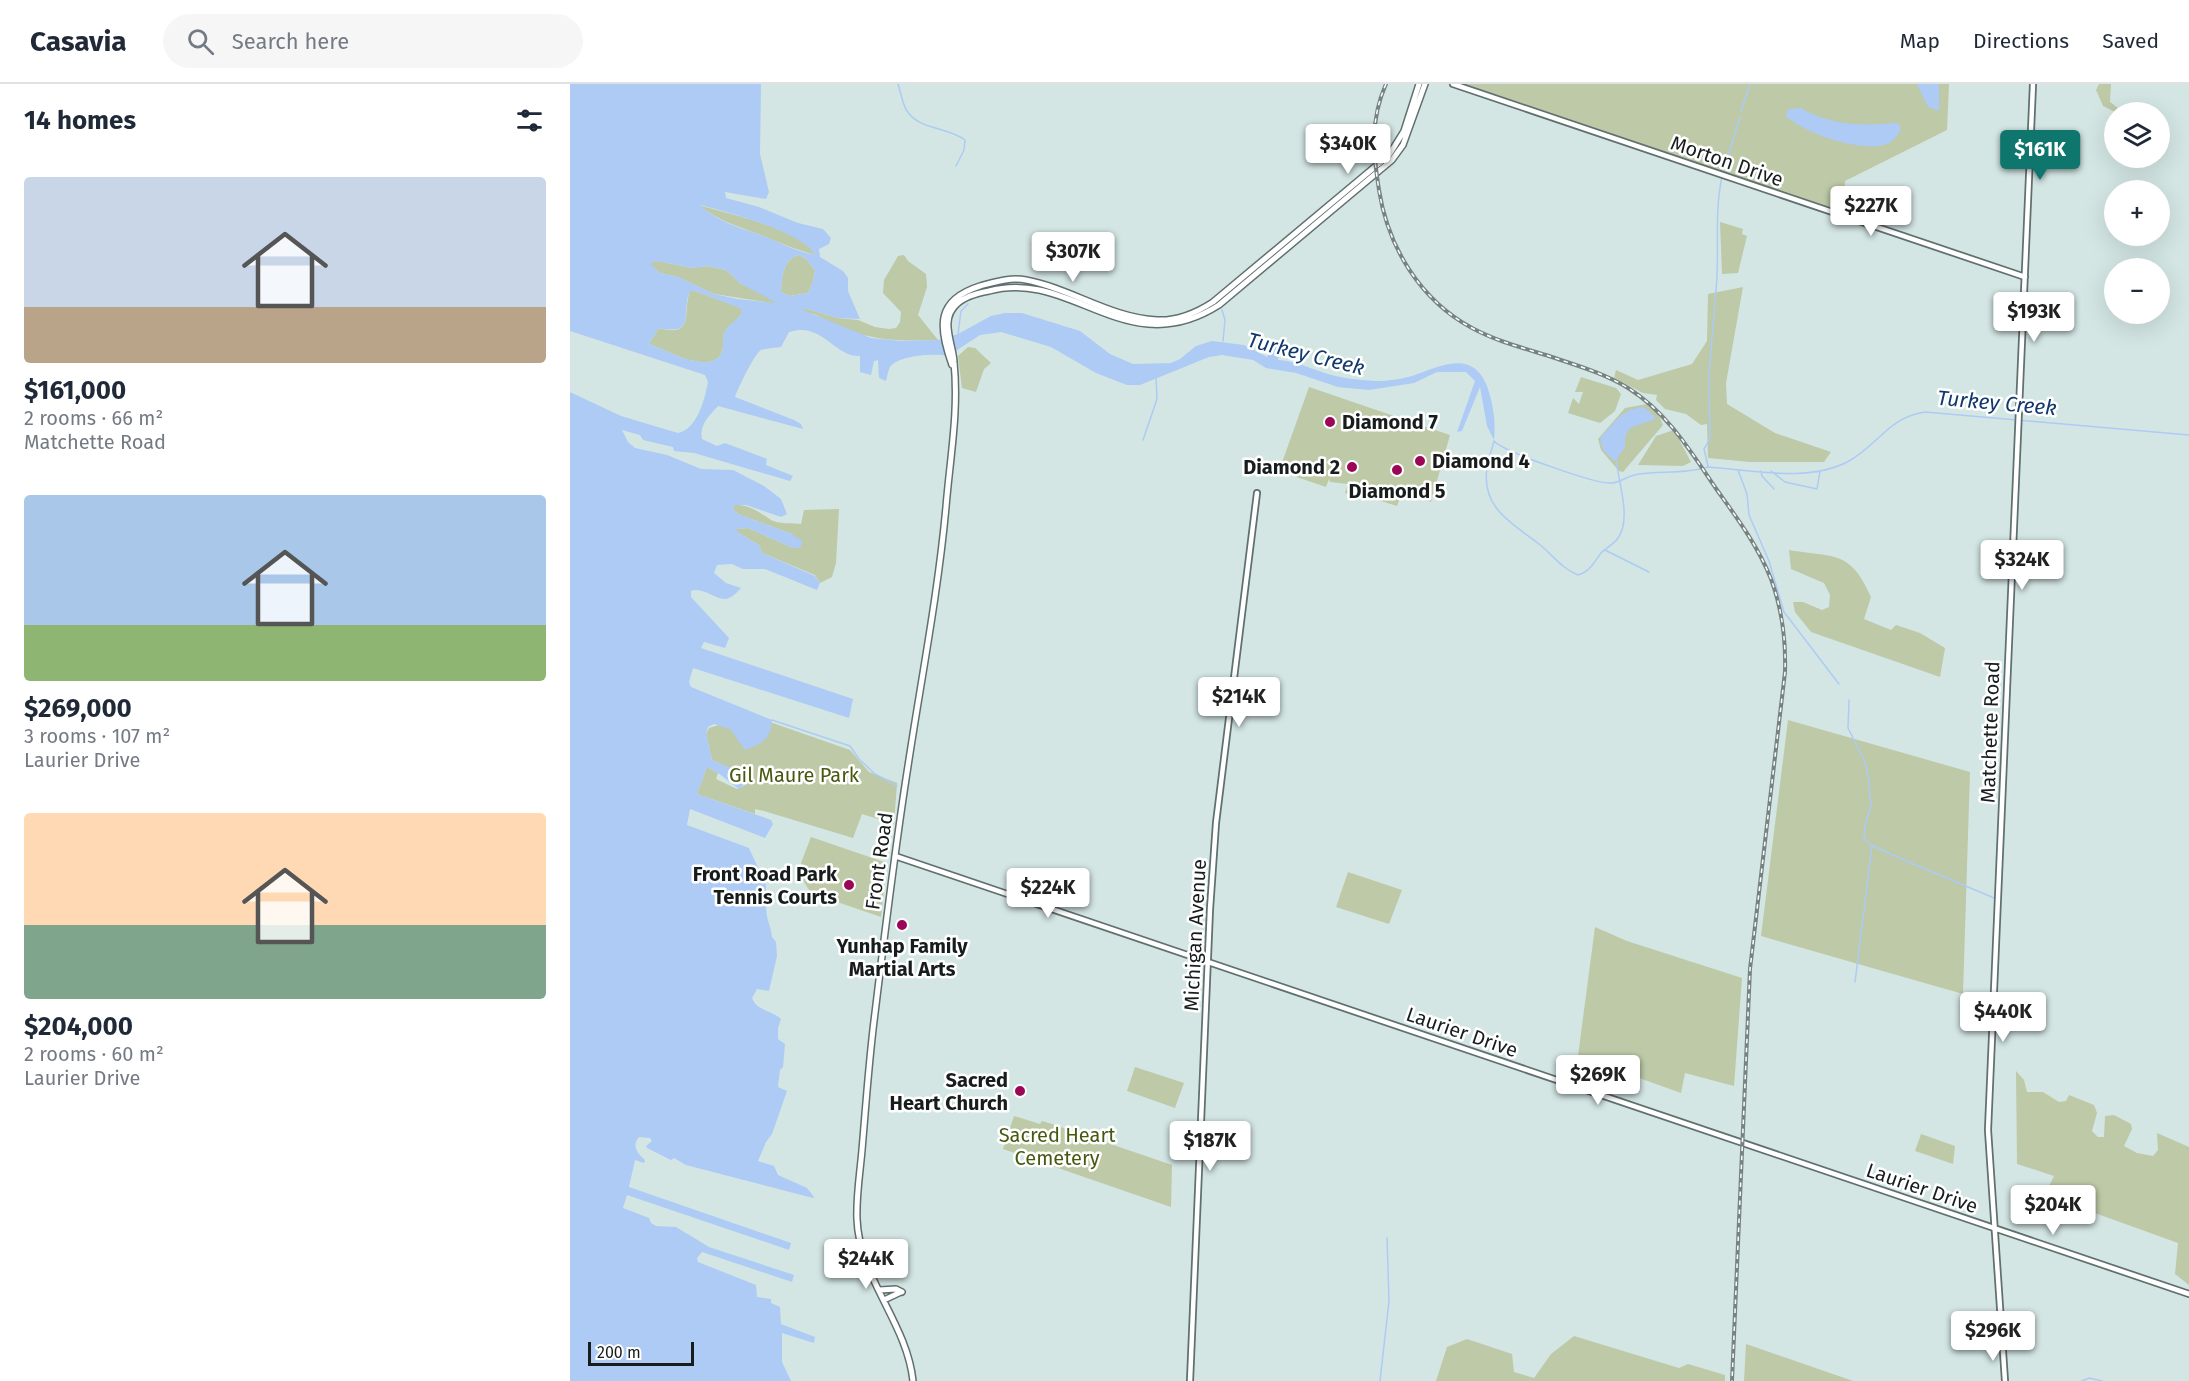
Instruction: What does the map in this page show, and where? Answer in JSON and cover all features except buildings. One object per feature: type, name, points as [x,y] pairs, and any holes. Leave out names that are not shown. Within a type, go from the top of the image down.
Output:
[{"type":"main road","points":[[946,334],[943,315],[952,299],[975,288],[1015,279],[1042,285],[1139,318],[1159,320],[1196,312],[1213,302],[1389,155],[1404,131],[1419,84]]},
{"type":"main road","points":[[946,334],[949,316],[960,301],[976,294],[1015,285],[1042,291],[1135,323],[1169,325],[1206,314],[1392,160],[1402,145],[1425,84]]},
{"type":"main road","name":"Front Road","points":[[913,1381],[905,1346],[869,1270],[860,1242],[857,1210],[867,1078],[895,856],[944,519],[957,406],[955,372],[946,334]]},
{"type":"main road","points":[[879,1290],[896,1289],[902,1292],[892,1294],[884,1300]]},
{"type":"street","name":"Morton Drive","points":[[1453,84],[2025,277]]},
{"type":"street","name":"Matchette Road","points":[[2005,1381],[1988,1130],[2032,84]]},
{"type":"street","name":"Michigan Avenue","points":[[1190,1381],[1207,961],[1216,823],[1257,493]]},
{"type":"street","name":"Laurier Drive","points":[[895,856],[2189,1294]]},
{"type":"green space","points":[[1464,84],[1949,84],[1947,130],[1845,181],[1843,213]]},
{"type":"green space","points":[[2099,84],[2111,84],[2110,102],[2104,102],[2103,106],[2096,90]]},
{"type":"green space","points":[[699,205],[781,230],[808,246],[815,255],[726,222]]},
{"type":"green space","points":[[1720,222],[1743,229],[1742,234],[1747,236],[1738,273],[1722,274]]},
{"type":"green space","points":[[799,255],[806,259],[815,270],[813,281],[808,293],[790,296],[781,292],[783,275],[790,260]]},
{"type":"green space","points":[[904,255],[908,261],[926,274],[927,287],[918,315],[938,340],[891,340],[863,335],[803,310],[803,308],[838,318],[858,320],[875,327],[896,328],[900,322],[901,312],[883,293],[884,280],[898,256]]},
{"type":"green space","points":[[658,261],[692,268],[707,266],[726,270],[741,284],[772,298],[778,304],[714,294],[678,277],[660,273],[649,263]]},
{"type":"green space","points":[[1743,287],[1726,383],[1727,404],[1775,433],[1831,452],[1824,462],[1750,462],[1708,458],[1707,424],[1701,425],[1686,414],[1665,409],[1656,400],[1657,395],[1643,393],[1614,378],[1616,370],[1638,380],[1692,364],[1707,341],[1708,294]]},
{"type":"green space","points":[[690,291],[741,308],[741,315],[724,333],[722,352],[716,359],[708,362],[687,359],[649,344],[659,328],[671,330],[683,326]]},
{"type":"green space","points":[[968,347],[975,348],[991,363],[984,369],[976,392],[962,388],[958,356]]},
{"type":"green space","points":[[1581,377],[1616,388],[1621,394],[1615,411],[1600,423],[1568,413],[1573,398],[1579,404],[1583,392],[1575,392]]},
{"type":"green space","points":[[1309,387],[1422,423],[1423,426],[1450,435],[1431,502],[1402,492],[1397,506],[1365,496],[1370,485],[1367,489],[1363,487],[1364,484],[1349,484],[1366,490],[1363,499],[1345,493],[1348,484],[1330,482],[1329,479],[1326,487],[1279,471]]},
{"type":"green space","points":[[1647,404],[1659,415],[1663,425],[1623,472],[1619,471],[1601,450],[1598,439],[1625,408]]},
{"type":"green space","points":[[1674,430],[1691,462],[1683,466],[1638,465],[1656,436]]},
{"type":"green space","points":[[734,505],[749,507],[781,523],[801,524],[804,510],[839,509],[836,563],[832,577],[820,583],[815,575],[762,553],[759,545],[737,532],[736,529],[748,528],[793,548],[792,534],[738,514],[733,509]]},
{"type":"green space","points":[[1789,550],[1829,556],[1848,563],[1856,571],[1871,597],[1864,619],[1891,630],[1896,625],[1920,633],[1945,648],[1940,677],[1811,632],[1795,612],[1793,602],[1803,602],[1822,610],[1829,607],[1830,595],[1824,583],[1791,569]]},
{"type":"green space","name":"Gil Maure Park","points":[[724,706],[850,750],[869,772],[897,783],[894,824],[862,814],[853,838],[764,811],[755,809],[755,814],[697,794],[707,767],[718,773],[716,779],[737,789],[744,786],[748,776],[712,760],[706,734],[709,728],[719,725]]},
{"type":"green space","points":[[1788,720],[1970,772],[1963,994],[1761,936]]},
{"type":"green space","points":[[811,837],[887,863],[881,917],[811,893],[804,882],[801,863]]},
{"type":"green space","points":[[1348,872],[1402,890],[1389,924],[1336,907]]},
{"type":"green space","points":[[1595,927],[1627,941],[1742,978],[1734,1086],[1685,1073],[1681,1093],[1578,1056]]},
{"type":"green space","points":[[1135,1067],[1184,1083],[1175,1108],[1127,1091]]},
{"type":"green space","points":[[2016,1071],[2024,1080],[2027,1092],[2043,1092],[2059,1102],[2066,1101],[2069,1095],[2094,1105],[2097,1113],[2092,1131],[2098,1137],[2104,1137],[2105,1116],[2114,1115],[2131,1124],[2132,1129],[2124,1146],[2137,1153],[2153,1156],[2158,1150],[2157,1133],[2189,1147],[2189,1285],[2175,1274],[2178,1243],[2059,1200],[2055,1211],[2040,1204],[2054,1176],[2017,1164]]},
{"type":"green space","name":"Sacred Heart Cemetery","points":[[1014,1116],[1040,1124],[1042,1121],[1052,1124],[1172,1165],[1171,1207],[1003,1149]]},
{"type":"green space","points":[[1921,1134],[1955,1146],[1953,1164],[1915,1151]]},
{"type":"green space","points":[[1574,1336],[1679,1368],[1688,1364],[1725,1375],[1725,1381],[1436,1381],[1447,1347],[1467,1339],[1512,1354],[1514,1372],[1534,1378],[1551,1354]]},
{"type":"green space","points":[[1746,1344],[1853,1381],[1744,1381]]},
{"type":"water","points":[[570,84],[761,84],[760,154],[769,192],[766,199],[725,192],[726,198],[759,207],[798,223],[823,229],[831,238],[829,244],[819,249],[820,257],[843,271],[848,278],[848,291],[860,319],[838,318],[803,308],[803,310],[871,338],[902,341],[938,340],[958,334],[991,316],[1022,313],[1080,331],[1110,354],[1133,364],[1171,363],[1196,346],[1212,341],[1244,345],[1267,357],[1274,346],[1279,345],[1278,360],[1335,376],[1362,380],[1399,379],[1444,365],[1464,364],[1473,367],[1481,374],[1492,406],[1495,426],[1494,440],[1487,426],[1480,387],[1462,431],[1457,432],[1475,381],[1466,372],[1437,372],[1414,383],[1369,390],[1338,387],[1296,373],[1266,368],[1253,360],[1222,355],[1209,357],[1140,385],[1127,385],[1096,373],[1051,347],[1001,332],[980,335],[948,356],[926,355],[901,360],[890,367],[886,381],[879,378],[878,360],[874,361],[871,375],[860,372],[860,356],[843,351],[810,331],[800,330],[789,332],[781,347],[763,349],[758,353],[735,397],[794,420],[801,424],[803,429],[718,406],[706,421],[701,434],[702,439],[717,446],[725,443],[767,459],[766,465],[793,476],[790,481],[694,453],[674,451],[673,447],[643,440],[640,435],[622,430],[628,442],[635,448],[667,455],[701,469],[733,470],[764,486],[781,499],[787,514],[781,517],[746,505],[734,505],[733,509],[738,514],[792,534],[803,542],[800,548],[793,548],[748,528],[737,529],[737,532],[759,545],[762,553],[815,576],[820,583],[817,590],[765,569],[743,569],[732,564],[717,565],[714,573],[726,583],[741,588],[733,596],[725,599],[701,591],[691,591],[691,597],[729,638],[725,648],[704,642],[701,648],[853,699],[849,718],[693,668],[689,682],[691,687],[772,720],[768,736],[745,750],[730,729],[714,724],[708,727],[706,734],[712,760],[735,770],[745,768],[749,773],[744,785],[739,789],[707,767],[697,794],[771,820],[773,824],[765,838],[690,809],[687,825],[749,848],[766,885],[766,895],[760,893],[758,902],[766,906],[772,937],[776,942],[777,956],[769,991],[757,989],[752,998],[758,1006],[781,1019],[778,1039],[785,1044],[778,1087],[787,1091],[772,1134],[758,1161],[774,1166],[778,1175],[807,1188],[814,1197],[686,1165],[674,1158],[671,1160],[647,1148],[646,1146],[652,1141],[650,1138],[639,1137],[636,1147],[645,1160],[644,1163],[635,1160],[629,1187],[791,1243],[789,1250],[627,1195],[623,1208],[649,1218],[656,1226],[676,1227],[709,1247],[794,1275],[792,1282],[702,1252],[697,1258],[698,1262],[756,1285],[757,1297],[771,1299],[771,1303],[780,1307],[781,1324],[815,1337],[814,1343],[782,1333],[782,1362],[791,1381],[570,1381],[570,392],[621,416],[678,433],[685,431],[695,420],[708,382],[705,375],[570,331]],"holes":[[[700,205],[781,231],[808,247],[815,255],[736,226],[708,212]],[[799,255],[806,259],[815,270],[808,293],[790,296],[781,292],[781,286],[784,269],[794,257]],[[658,261],[692,268],[707,266],[726,270],[741,284],[777,303],[714,294],[678,277],[660,273],[650,263]],[[690,291],[695,291],[740,308],[742,312],[724,333],[722,352],[716,359],[698,362],[649,344],[659,328],[671,330],[679,329],[683,325]]]},
{"type":"water","points":[[1917,84],[1939,84],[1939,111],[1928,107]]},
{"type":"water","points":[[1801,108],[1824,118],[1848,123],[1897,123],[1900,125],[1900,132],[1887,144],[1863,146],[1849,144],[1820,135],[1786,116],[1788,109]]},
{"type":"water","points":[[1644,407],[1655,419],[1630,428],[1625,437],[1625,447],[1616,460],[1613,460],[1603,450],[1600,438],[1620,416],[1632,409]]},
{"type":"waterway","points":[[898,84],[905,108],[912,117],[919,122],[965,140],[964,150],[956,166]]},
{"type":"waterway","points":[[1741,111],[1750,84]]},
{"type":"waterway","points":[[1723,172],[1740,117]]},
{"type":"waterway","points":[[1715,299],[1718,207],[1722,177]]},
{"type":"waterway","points":[[1708,466],[1704,449],[1710,439],[1709,374],[1715,302]]},
{"type":"waterway","points":[[958,334],[961,311],[968,304]]},
{"type":"waterway","points":[[1222,310],[1225,320],[1223,341]]},
{"type":"waterway","points":[[1143,440],[1157,399],[1156,377]]},
{"type":"waterway","name":"Turkey Creek","points":[[1494,441],[1552,467],[1589,479],[1612,483],[1639,474],[1683,472],[1708,467],[1780,473],[1816,472],[1849,461],[1893,425],[1925,412],[2189,435]]},
{"type":"waterway","points":[[1494,441],[1486,482],[1494,504],[1509,521],[1562,565],[1578,575],[1589,569],[1601,553],[1616,540],[1622,530],[1624,510],[1616,460]]},
{"type":"waterway","points":[[1738,470],[1747,494],[1749,515],[1769,561],[1784,612],[1839,684]]},
{"type":"waterway","points":[[1761,471],[1762,476],[1774,489]]},
{"type":"waterway","name":"Turkey Creek","points":[[1771,471],[1785,482],[1817,489],[1820,471]]},
{"type":"waterway","points":[[1605,550],[1649,572]]},
{"type":"waterway","points":[[1849,700],[1848,728],[1864,760],[1868,774],[1871,805],[1865,825],[1864,839],[1890,854],[1994,898]]},
{"type":"waterway","points":[[772,720],[850,746],[859,759],[875,774],[897,786]]},
{"type":"waterway","points":[[1855,982],[1872,846]]},
{"type":"waterway","points":[[1380,1381],[1389,1301],[1387,1238]]},
{"type":"waterway","points":[[2082,1381],[2089,1378],[2102,1381]]},
{"type":"railway","points":[[1386,84],[1375,124],[1375,163],[1383,211],[1390,232],[1409,270],[1437,303],[1472,328],[1609,378],[1628,388],[1655,409],[1688,448],[1747,533],[1766,567],[1781,613],[1785,672],[1750,969],[1732,1381]]},
{"type":"place","name":"Diamond 7","points":[[1330,422]]},
{"type":"place","name":"Diamond 4","points":[[1420,461]]},
{"type":"place","name":"Diamond 2","points":[[1352,467]]},
{"type":"place","name":"Diamond 5","points":[[1397,470]]},
{"type":"place","name":"Front Road Park Tennis Courts","points":[[849,885]]},
{"type":"place","name":"Yunhap Family Martial Arts","points":[[902,925]]},
{"type":"place","name":"Sacred Heart Church","points":[[1020,1091]]}]
